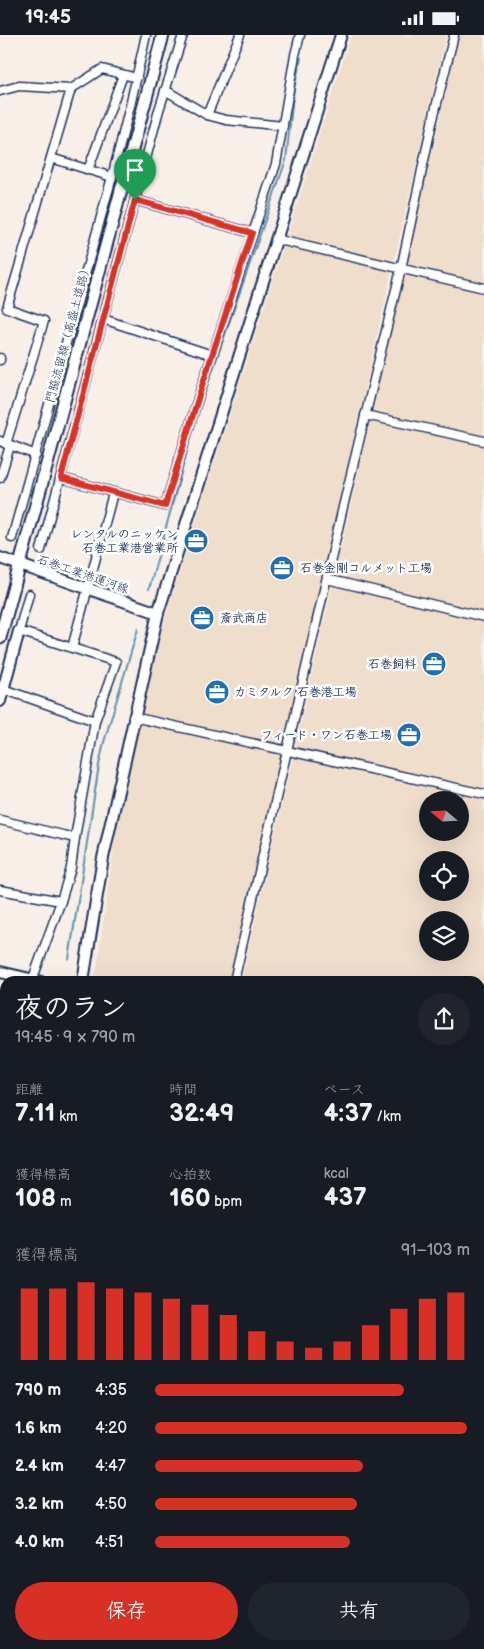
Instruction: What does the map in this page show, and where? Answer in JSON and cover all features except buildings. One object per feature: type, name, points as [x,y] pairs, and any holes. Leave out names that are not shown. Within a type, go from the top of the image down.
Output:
[{"type":"main road","name":"門脇流留線（高盛土道路）","points":[[0,638],[163,35]]},
{"type":"street","points":[[12,538],[112,177],[146,35]]},
{"type":"street","points":[[41,550],[165,90],[183,35]]},
{"type":"street","points":[[207,115],[240,35]]},
{"type":"street","points":[[61,478],[165,506],[212,355],[272,178],[300,35]]},
{"type":"street","points":[[84,976],[103,858],[133,717],[158,613],[341,35]]},
{"type":"street","points":[[235,976],[454,35]]},
{"type":"street","points":[[0,91],[19,86],[71,89],[102,69],[136,78]]},
{"type":"street","points":[[88,170],[123,75]]},
{"type":"street","points":[[0,478],[6,444],[44,321],[8,308],[71,89]]},
{"type":"street","points":[[165,90],[207,115],[226,120],[283,126]]},
{"type":"street","points":[[51,158],[112,177]]},
{"type":"street","points":[[135,200],[252,233]]},
{"type":"street","points":[[275,239],[484,288]]},
{"type":"street","points":[[103,319],[212,355]]},
{"type":"street","points":[[365,415],[484,441]]},
{"type":"street","points":[[6,444],[36,455]]},
{"type":"street","points":[[72,648],[113,493]]},
{"type":"street","name":"石巻工業港運河線","points":[[0,558],[158,613]]},
{"type":"street","points":[[327,579],[484,617]]},
{"type":"street","points":[[0,701],[29,594]]},
{"type":"street","points":[[19,631],[116,662],[95,721],[71,868],[62,901],[36,976]]},
{"type":"street","points":[[3,689],[95,721]]},
{"type":"street","points":[[133,717],[484,794]]},
{"type":"street","points":[[0,820],[75,838]]},
{"type":"street","points":[[0,890],[62,901]]},
{"type":"street","points":[[0,972],[15,976]]},
{"type":"shaded area","points":[[351,35],[446,35],[230,976],[96,976],[120,802],[166,614]]},
{"type":"shaded area","points":[[459,35],[484,35],[484,976],[242,976]]},
{"type":"waterway","points":[[149,589],[197,415],[286,160],[294,88],[301,58]]},
{"type":"waterway","points":[[69,959],[99,765],[104,742],[138,629]]},
{"type":"place","name":"レンタルのニッケン 石巻工業港営業所","points":[[196,541]]},
{"type":"place","name":"石巻金剛コルメット工場","points":[[282,568]]},
{"type":"place","name":"斎武商店","points":[[202,618]]},
{"type":"place","name":"石巻飼料","points":[[434,664]]},
{"type":"place","name":"カミタルク 石巻港工場","points":[[217,692]]},
{"type":"place","name":"フィード・ワン石巻工場","points":[[409,735]]},
{"type":"route","points":[[135,200],[252,233],[165,506],[61,478],[135,200]]}]
